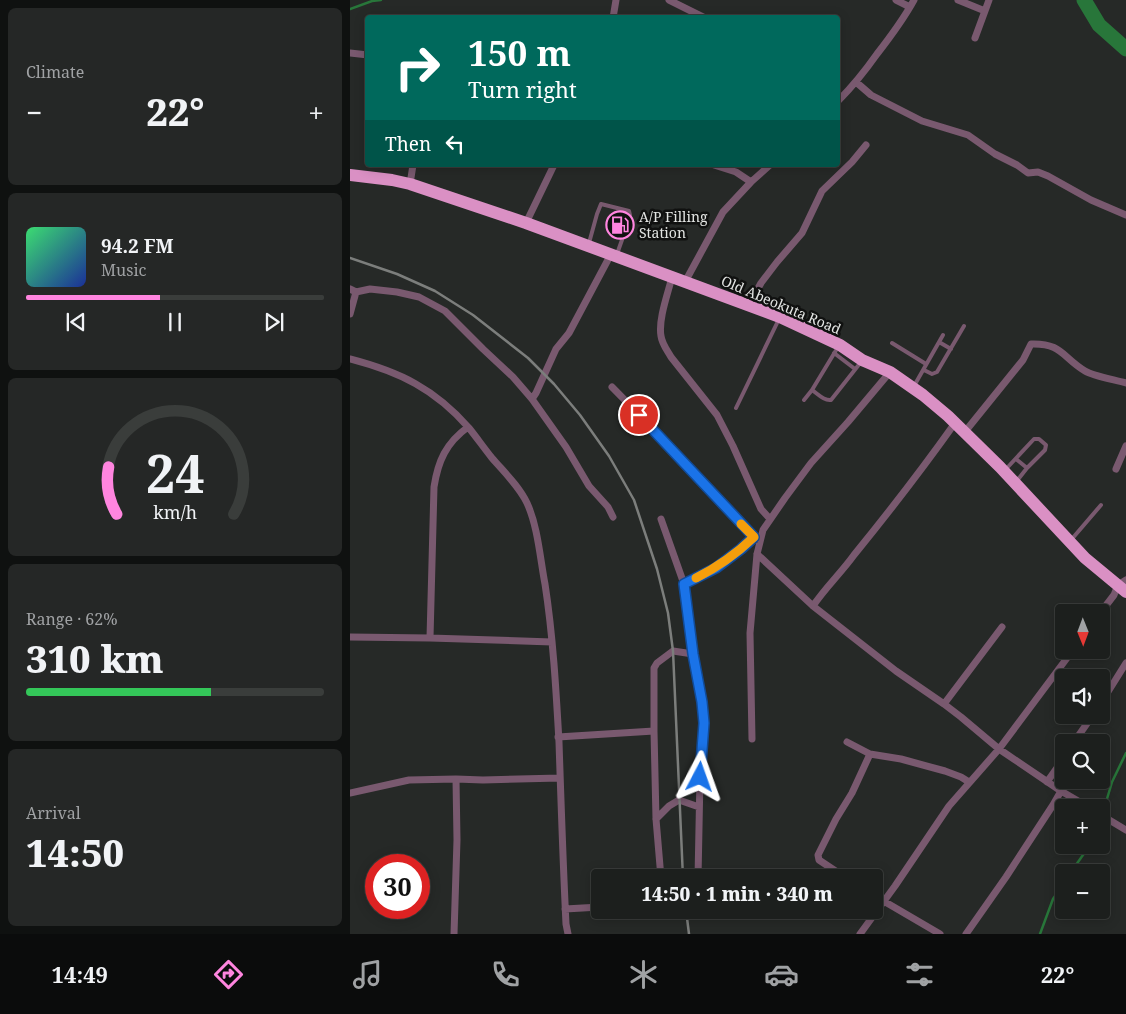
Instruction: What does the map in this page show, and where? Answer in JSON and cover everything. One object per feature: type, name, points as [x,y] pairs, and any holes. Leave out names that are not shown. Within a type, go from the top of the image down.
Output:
[{"type":"highway","name":"Old Abeokuta Road","points":[[350,175],[410,184],[614,255],[780,317],[837,349],[859,365],[890,372],[936,406],[960,428],[1004,471],[1085,558],[1123,586]]},
{"type":"street","points":[[614,15],[616,0]]},
{"type":"street","points":[[669,0],[700,15]]},
{"type":"street","points":[[896,0],[910,8]]},
{"type":"street","points":[[840,99],[856,82],[904,20],[914,0]]},
{"type":"street","points":[[958,0],[985,11]]},
{"type":"street","points":[[975,38],[989,0]]},
{"type":"street","points":[[350,53],[365,55]]},
{"type":"street","points":[[856,82],[871,95],[922,121],[968,136],[1028,173],[1038,172],[1048,176],[1091,200],[1126,215]]},
{"type":"street","points":[[749,305],[761,283],[802,233],[822,191],[852,162],[866,145]]},
{"type":"street","points":[[410,184],[413,167]]},
{"type":"street","points":[[526,223],[553,167]]},
{"type":"street","points":[[720,167],[736,172],[751,182]]},
{"type":"street","points":[[685,282],[720,216],[751,182],[768,167]]},
{"type":"street","points":[[532,399],[556,349],[569,333],[614,255]]},
{"type":"street","points":[[672,277],[660,326],[664,347],[717,415],[762,509],[770,519]]},
{"type":"street","points":[[350,314],[353,290],[397,292],[419,297],[444,311],[513,377],[532,399],[566,447],[589,486],[608,507],[613,517]]},
{"type":"street","points":[[813,606],[960,428],[1023,360],[1031,344],[1042,343],[1056,347],[1086,372],[1126,383]]},
{"type":"street","points":[[350,368],[354,360],[397,374],[431,392],[468,428],[520,492],[530,510],[540,555],[552,642],[565,909],[568,934]]},
{"type":"street","points":[[684,584],[716,568],[757,539],[811,462],[890,372]]},
{"type":"street","points":[[612,387],[757,539],[750,633],[752,739]]},
{"type":"street","points":[[430,638],[436,471],[450,442],[468,428]]},
{"type":"street","points":[[1116,468],[1126,446]]},
{"type":"street","points":[[661,519],[684,584],[693,654],[702,702],[704,723],[698,807],[698,869]]},
{"type":"street","points":[[757,554],[813,606],[896,672],[962,717],[999,749],[1075,799]]},
{"type":"street","points":[[1107,604],[1123,586]]},
{"type":"street","points":[[944,704],[1002,627]]},
{"type":"street","points":[[350,637],[552,642]]},
{"type":"street","points":[[660,869],[656,819],[654,668],[657,663],[673,652],[693,654]]},
{"type":"street","points":[[860,934],[949,806],[999,749],[1066,659]]},
{"type":"street","points":[[1110,689],[1126,664]]},
{"type":"street","points":[[558,737],[654,731]]},
{"type":"street","points":[[847,742],[870,754],[901,759],[945,771],[969,782]]},
{"type":"street","points":[[832,869],[819,860],[818,854],[852,793],[870,754]]},
{"type":"street","points":[[1047,782],[1055,771]]},
{"type":"street","points":[[350,793],[409,780],[560,778]]},
{"type":"street","points":[[454,934],[457,840],[456,779]]},
{"type":"street","points":[[966,934],[1006,877],[1061,791]]},
{"type":"street","points":[[656,819],[669,806],[679,800],[698,807]]},
{"type":"street","points":[[1110,821],[1126,830]]},
{"type":"street","points":[[884,902],[940,934]]},
{"type":"street","points":[[565,909],[591,908]]},
{"type":"lane","points":[[588,246],[601,204],[629,211],[629,220],[614,255]]},
{"type":"lane","points":[[736,408],[780,317]]},
{"type":"lane","points":[[924,370],[932,374],[938,372],[964,326]]},
{"type":"lane","points":[[913,388],[943,335]]},
{"type":"lane","points":[[939,342],[951,349]]},
{"type":"lane","points":[[892,343],[926,364]]},
{"type":"lane","points":[[804,400],[837,349]]},
{"type":"lane","points":[[812,390],[825,399],[831,400],[859,365]]},
{"type":"lane","points":[[1004,471],[1036,439],[1039,438],[1046,445],[1046,448],[1015,484]]},
{"type":"lane","points":[[1016,459],[1027,468]]},
{"type":"lane","points":[[1069,542],[1101,505]]},
{"type":"waterway","points":[[350,9],[372,1],[381,0]]},
{"type":"waterway","points":[[1084,0],[1099,25],[1126,49]]},
{"type":"waterway","points":[[1107,799],[1112,782],[1126,753]]},
{"type":"waterway","points":[[1077,864],[1084,854]]},
{"type":"waterway","points":[[1040,934],[1055,896]]},
{"type":"railway","points":[[350,258],[397,274],[435,291],[473,315],[528,358],[554,384],[580,415],[609,456],[634,500],[657,569],[668,613],[673,651],[683,869]]},
{"type":"railway","points":[[687,919],[689,934]]},
{"type":"slow traffic","points":[[696,578],[716,568],[754,537],[741,524]]},
{"type":"place","name":"A/P Filling Station","points":[[620,225]]},
{"type":"route","points":[[639,415],[754,537],[716,568],[684,584],[704,723],[700,777]]}]
